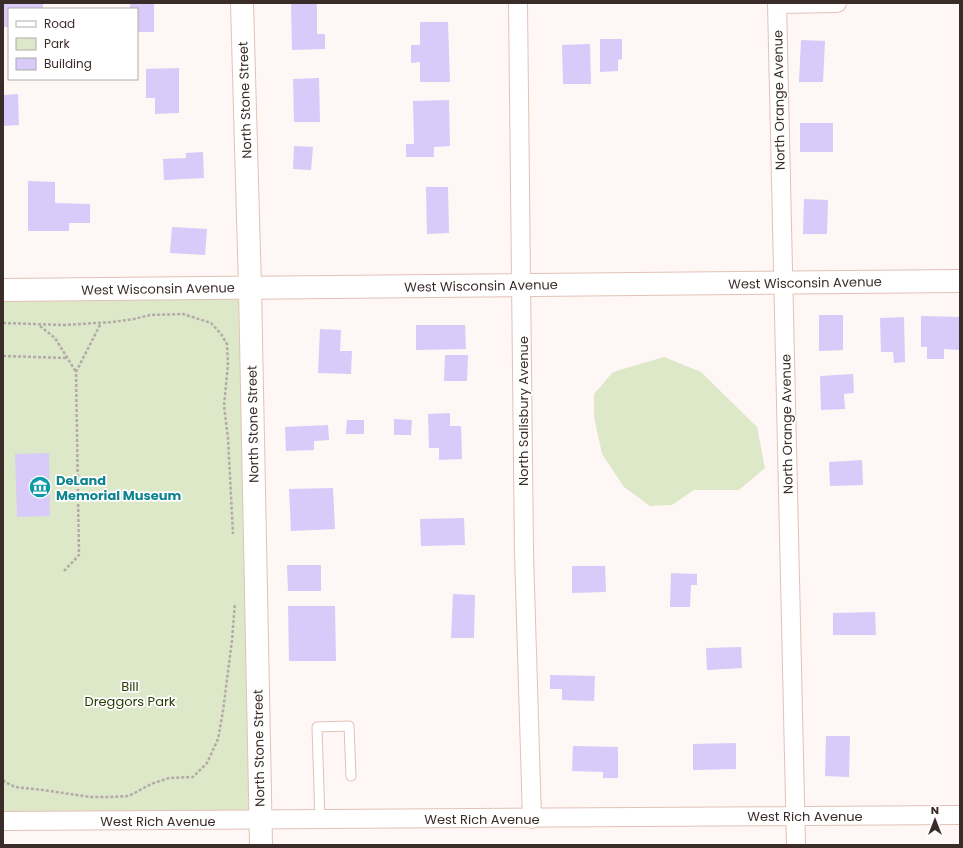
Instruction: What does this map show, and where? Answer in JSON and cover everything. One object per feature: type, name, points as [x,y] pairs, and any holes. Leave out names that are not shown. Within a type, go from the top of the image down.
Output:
[{"type":"street","name":"North Stone Street","points":[[242,3],[250,288],[261,845]]},
{"type":"street","name":"North Salisbury Avenue","points":[[518,3],[524,553],[532,819]]},
{"type":"street","points":[[777,3],[837,3]]},
{"type":"street","name":"North Orange Avenue","points":[[777,3],[796,845]]},
{"type":"street","name":"West Wisconsin Avenue","points":[[3,290],[960,281]]},
{"type":"street","name":"West Rich Avenue","points":[[3,821],[532,819],[960,815]]},
{"type":"lane","points":[[320,820],[317,728],[349,726],[350,776]]},
{"type":"path","points":[[3,323],[40,325],[101,323],[134,319],[150,315],[183,314],[211,323],[221,334],[227,344],[228,364],[224,406],[228,438],[234,537]]},
{"type":"path","points":[[64,571],[79,555],[76,372],[101,323]]},
{"type":"path","points":[[40,325],[55,338],[76,372]]},
{"type":"path","points":[[3,356],[68,358]]},
{"type":"path","points":[[3,780],[15,787],[90,797],[110,797],[129,796],[151,784],[169,778],[193,777],[207,763],[218,739],[224,711],[236,596]]},
{"type":"green space","name":"Bill Dreggors Park","points":[[250,288],[260,820],[3,821],[3,290]]},
{"type":"green space","points":[[664,357],[701,372],[757,427],[765,468],[739,490],[694,490],[672,505],[650,506],[624,487],[602,454],[594,417],[594,394],[613,372]]},
{"type":"building","points":[[3,3],[43,3],[43,8],[8,8],[8,27],[3,27]]},
{"type":"building","points":[[291,3],[317,3],[317,34],[325,34],[325,49],[292,50]]},
{"type":"building","points":[[130,4],[154,4],[154,32],[138,32],[138,8],[130,8]]},
{"type":"building","points":[[420,22],[448,22],[450,82],[420,82],[420,62],[411,63],[411,45],[420,45]]},
{"type":"building","points":[[600,39],[622,39],[622,59],[618,60],[618,71],[600,72]]},
{"type":"building","points":[[801,40],[825,41],[823,82],[799,82]]},
{"type":"building","points":[[590,44],[591,84],[563,84],[562,45]]},
{"type":"building","points":[[179,68],[179,113],[155,114],[155,98],[146,98],[146,69]]},
{"type":"building","points":[[319,78],[320,122],[294,122],[293,79]]},
{"type":"building","points":[[18,94],[19,125],[3,126],[3,95]]},
{"type":"building","points":[[449,100],[450,146],[434,147],[434,157],[406,157],[406,144],[414,144],[413,101]]},
{"type":"building","points":[[800,123],[833,123],[833,152],[800,152]]},
{"type":"building","points":[[294,146],[313,147],[311,170],[293,169]]},
{"type":"building","points":[[203,152],[204,178],[164,180],[163,159],[186,158],[186,153]]},
{"type":"building","points":[[28,181],[55,182],[55,203],[90,204],[90,223],[69,223],[69,231],[28,231]]},
{"type":"building","points":[[426,187],[448,187],[449,233],[427,234]]},
{"type":"building","points":[[804,199],[828,200],[827,234],[803,234]]},
{"type":"building","points":[[172,227],[207,229],[205,255],[170,253]]},
{"type":"building","points":[[819,315],[843,315],[843,350],[819,351]]},
{"type":"building","points":[[921,316],[960,317],[960,350],[944,349],[944,359],[927,359],[927,347],[921,347]]},
{"type":"building","points":[[904,317],[905,362],[894,363],[893,352],[881,352],[880,318]]},
{"type":"building","points":[[416,325],[465,325],[466,349],[416,350]]},
{"type":"building","points":[[320,329],[341,330],[340,351],[352,351],[351,374],[318,373]]},
{"type":"building","points":[[445,355],[468,355],[467,381],[444,381]]},
{"type":"building","points":[[853,374],[854,393],[844,394],[845,409],[821,410],[820,376]]},
{"type":"building","points":[[450,413],[450,426],[461,426],[462,459],[439,460],[439,448],[429,448],[428,414]]},
{"type":"building","points":[[394,419],[412,420],[411,435],[394,435]]},
{"type":"building","points":[[347,420],[364,420],[364,434],[346,434]]},
{"type":"building","points":[[328,425],[329,440],[314,441],[314,450],[286,451],[285,427]]},
{"type":"building","points":[[49,453],[50,516],[17,517],[15,454]]},
{"type":"building","points":[[862,460],[863,485],[830,486],[829,462]]},
{"type":"building","points":[[333,488],[335,529],[291,531],[289,489]]},
{"type":"building","points":[[464,518],[465,545],[421,546],[420,519]]},
{"type":"building","points":[[287,565],[321,565],[321,591],[288,591]]},
{"type":"building","points":[[572,566],[605,566],[606,592],[572,593]]},
{"type":"building","points":[[671,573],[697,574],[697,585],[691,585],[690,607],[670,607]]},
{"type":"building","points":[[453,594],[475,595],[474,638],[451,638]]},
{"type":"building","points":[[288,606],[335,606],[336,661],[289,661]]},
{"type":"building","points":[[875,612],[876,635],[833,635],[833,613]]},
{"type":"building","points":[[741,647],[742,668],[707,670],[706,648]]},
{"type":"building","points":[[550,675],[595,676],[594,701],[562,700],[562,689],[550,689]]},
{"type":"building","points":[[826,736],[850,736],[849,777],[825,776]]},
{"type":"building","points":[[736,743],[736,769],[693,770],[693,744]]},
{"type":"building","points":[[573,746],[618,747],[618,778],[603,778],[603,772],[572,771]]},
{"type":"place","name":"DeLand Memorial Museum","points":[[40,487]]}]
